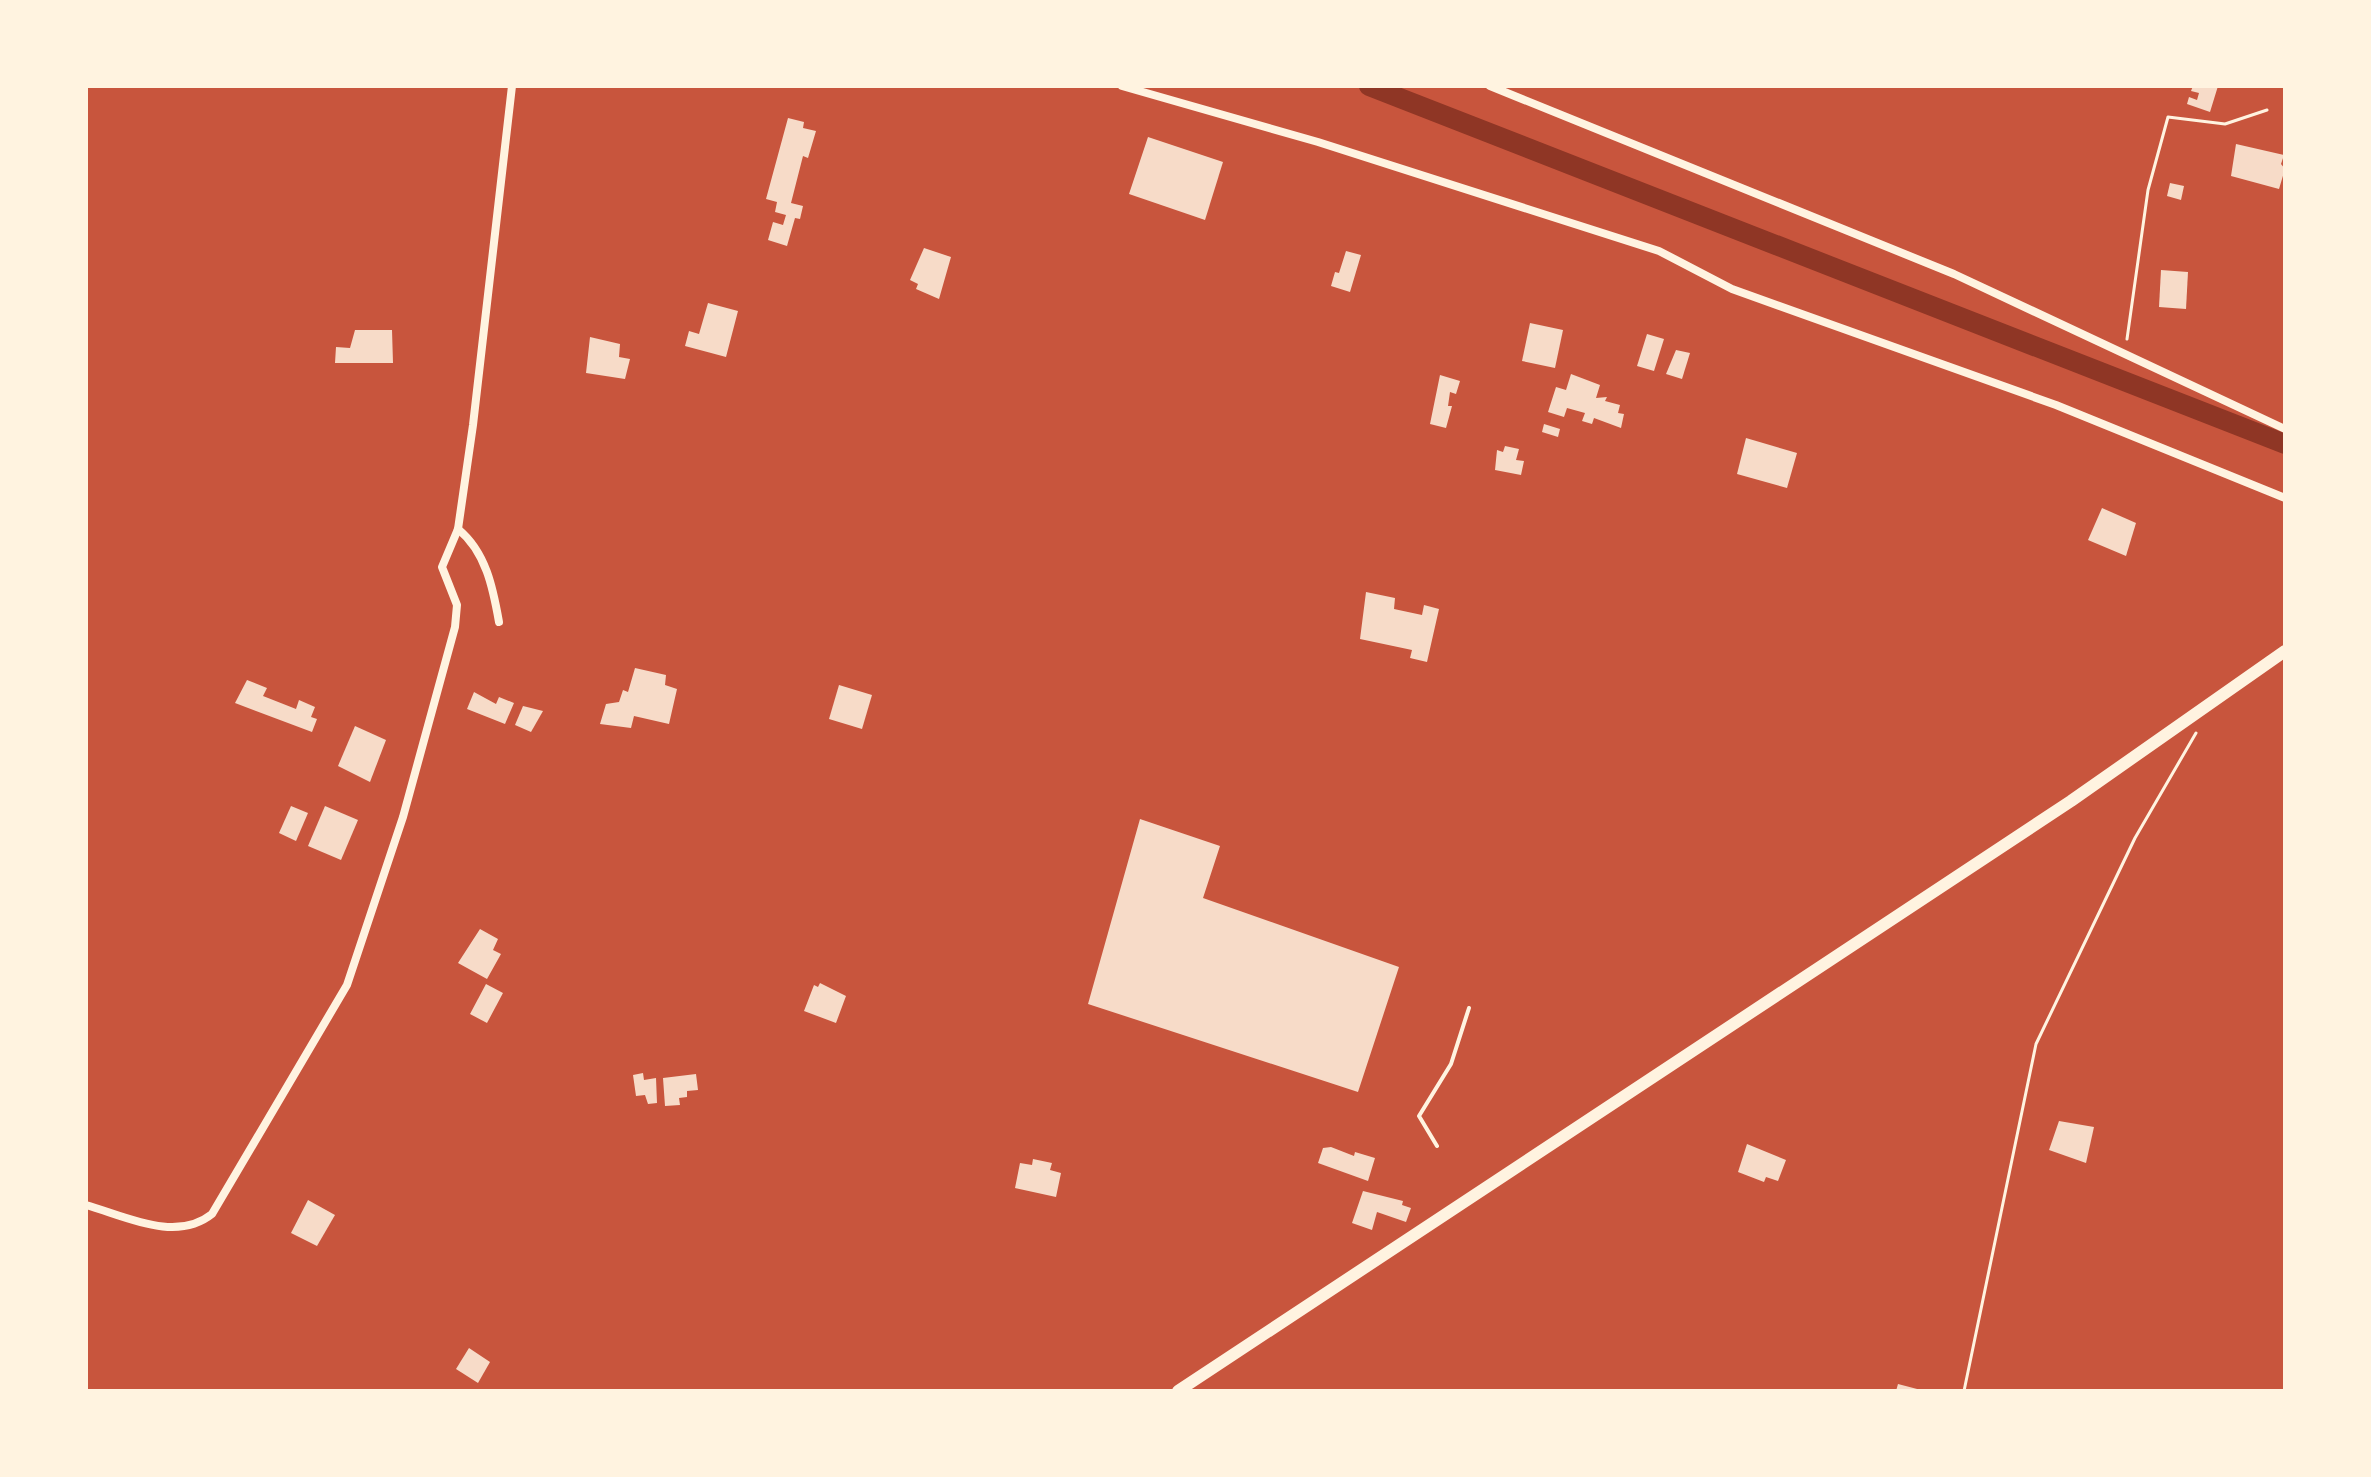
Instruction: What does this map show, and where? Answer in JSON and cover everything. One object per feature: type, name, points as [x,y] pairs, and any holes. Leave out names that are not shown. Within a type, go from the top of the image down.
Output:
[{"type":"main road","points":[[1178,1391],[2071,801],[2285,651]]},
{"type":"street","points":[[86,1205],[170,1228],[194,1225],[212,1214],[347,985],[403,817],[449,657],[457,605],[442,567],[458,529],[512,86]]},
{"type":"street","points":[[1122,86],[1318,142],[1659,251],[1732,289],[2056,405],[2285,498]]},
{"type":"street","points":[[1490,86],[1954,274],[2125,351],[2285,429]]},
{"type":"street","points":[[458,529],[472,540],[480,555],[491,580],[499,622]]},
{"type":"lane","points":[[1437,1146],[1419,1116],[1451,1064],[1469,1008]]},
{"type":"path","points":[[2125,351],[2148,190],[2168,117],[2225,124],[2267,110]]},
{"type":"path","points":[[1964,1391],[2036,1044],[2135,838],[2197,732]]},
{"type":"building","points":[[2193,86],[2218,86],[2210,112],[2187,104],[2189,97],[2197,100],[2199,93],[2191,91]]},
{"type":"building","points":[[788,118],[804,122],[803,128],[816,131],[808,158],[803,156],[791,203],[803,206],[800,219],[795,218],[787,246],[768,240],[773,222],[783,225],[786,215],[775,212],[777,202],[766,199]]},
{"type":"building","points":[[1148,137],[1223,162],[1205,220],[1129,194]]},
{"type":"building","points":[[2236,144],[2284,155],[2281,164],[2285,169],[2279,189],[2231,176]]},
{"type":"building","points":[[2170,183],[2184,186],[2181,200],[2167,196]]},
{"type":"building","points":[[924,248],[951,257],[939,299],[916,289],[918,284],[910,280]]},
{"type":"building","points":[[1346,251],[1361,255],[1350,292],[1331,286]]},
{"type":"building","points":[[2161,270],[2188,272],[2186,309],[2159,307]]},
{"type":"building","points":[[708,303],[738,311],[726,357],[685,346],[689,331],[699,334]]},
{"type":"building","points":[[1530,323],[1563,330],[1555,368],[1522,361]]},
{"type":"building","points":[[355,330],[392,330],[393,363],[335,363],[336,347],[350,348]]},
{"type":"building","points":[[1647,334],[1664,339],[1654,371],[1637,366]]},
{"type":"building","points":[[590,337],[620,344],[619,357],[630,359],[625,379],[586,373]]},
{"type":"building","points":[[1676,350],[1690,353],[1682,379],[1666,374]]},
{"type":"building","points":[[1571,374],[1600,385],[1596,398],[1607,397],[1605,401],[1620,405],[1618,413],[1624,414],[1621,428],[1594,418],[1592,424],[1582,421],[1585,413],[1567,408],[1564,417],[1548,412],[1556,387],[1566,390]]},
{"type":"building","points":[[1440,375],[1460,381],[1456,394],[1450,392],[1448,406],[1452,406],[1446,428],[1430,424]]},
{"type":"building","points":[[1544,424],[1560,429],[1558,437],[1542,432]]},
{"type":"building","points":[[1746,438],[1797,453],[1787,488],[1737,474]]},
{"type":"building","points":[[1505,446],[1519,449],[1516,460],[1524,461],[1521,475],[1495,470],[1497,450],[1503,452]]},
{"type":"building","points":[[2102,508],[2136,523],[2126,556],[2088,540]]},
{"type":"building","points":[[1366,592],[1395,598],[1394,609],[1422,615],[1424,605],[1439,609],[1427,662],[1410,658],[1412,650],[1360,639]]},
{"type":"building","points":[[635,668],[666,675],[665,685],[677,689],[669,724],[634,716],[631,728],[600,724],[606,704],[619,702],[623,690],[628,692]]},
{"type":"building","points":[[247,680],[267,688],[263,696],[296,709],[299,700],[315,707],[311,717],[317,719],[312,732],[235,703]]},
{"type":"building","points":[[839,685],[872,695],[862,729],[829,719]]},
{"type":"building","points":[[474,692],[496,704],[499,697],[514,703],[505,724],[467,709]]},
{"type":"building","points":[[523,706],[543,711],[531,732],[515,725]]},
{"type":"building","points":[[355,726],[386,740],[370,782],[338,766]]},
{"type":"building","points":[[291,806],[308,813],[296,841],[279,833]]},
{"type":"building","points":[[325,806],[358,820],[341,860],[308,846]]},
{"type":"building","points":[[1140,819],[1220,846],[1203,898],[1399,967],[1358,1092],[1088,1004]]},
{"type":"building","points":[[480,929],[498,939],[493,950],[501,954],[487,979],[458,963]]},
{"type":"building","points":[[820,983],[846,996],[836,1023],[804,1011],[814,985],[818,987]]},
{"type":"building","points":[[486,984],[503,993],[487,1023],[470,1014]]},
{"type":"building","points":[[643,1073],[644,1080],[656,1078],[657,1103],[648,1104],[645,1095],[636,1096],[633,1075]]},
{"type":"building","points":[[696,1074],[698,1090],[687,1091],[687,1097],[679,1098],[680,1105],[665,1106],[663,1078]]},
{"type":"building","points":[[2059,1121],[2094,1127],[2086,1163],[2049,1150]]},
{"type":"building","points":[[1747,1144],[1786,1160],[1778,1181],[1766,1177],[1764,1182],[1738,1172]]},
{"type":"building","points":[[1331,1147],[1354,1156],[1355,1152],[1375,1158],[1368,1181],[1318,1163],[1323,1148]]},
{"type":"building","points":[[1033,1159],[1052,1163],[1050,1170],[1061,1173],[1056,1197],[1015,1188],[1020,1163],[1032,1165]]},
{"type":"building","points":[[1363,1191],[1403,1201],[1402,1205],[1411,1208],[1406,1222],[1377,1212],[1372,1230],[1352,1223]]},
{"type":"building","points":[[308,1200],[335,1215],[317,1246],[291,1233]]},
{"type":"building","points":[[469,1348],[490,1362],[478,1383],[456,1369]]},
{"type":"building","points":[[1898,1384],[1921,1390],[1921,1391],[1896,1391]]},
{"type":"waterway","points":[[1369,86],[2285,444]]}]
